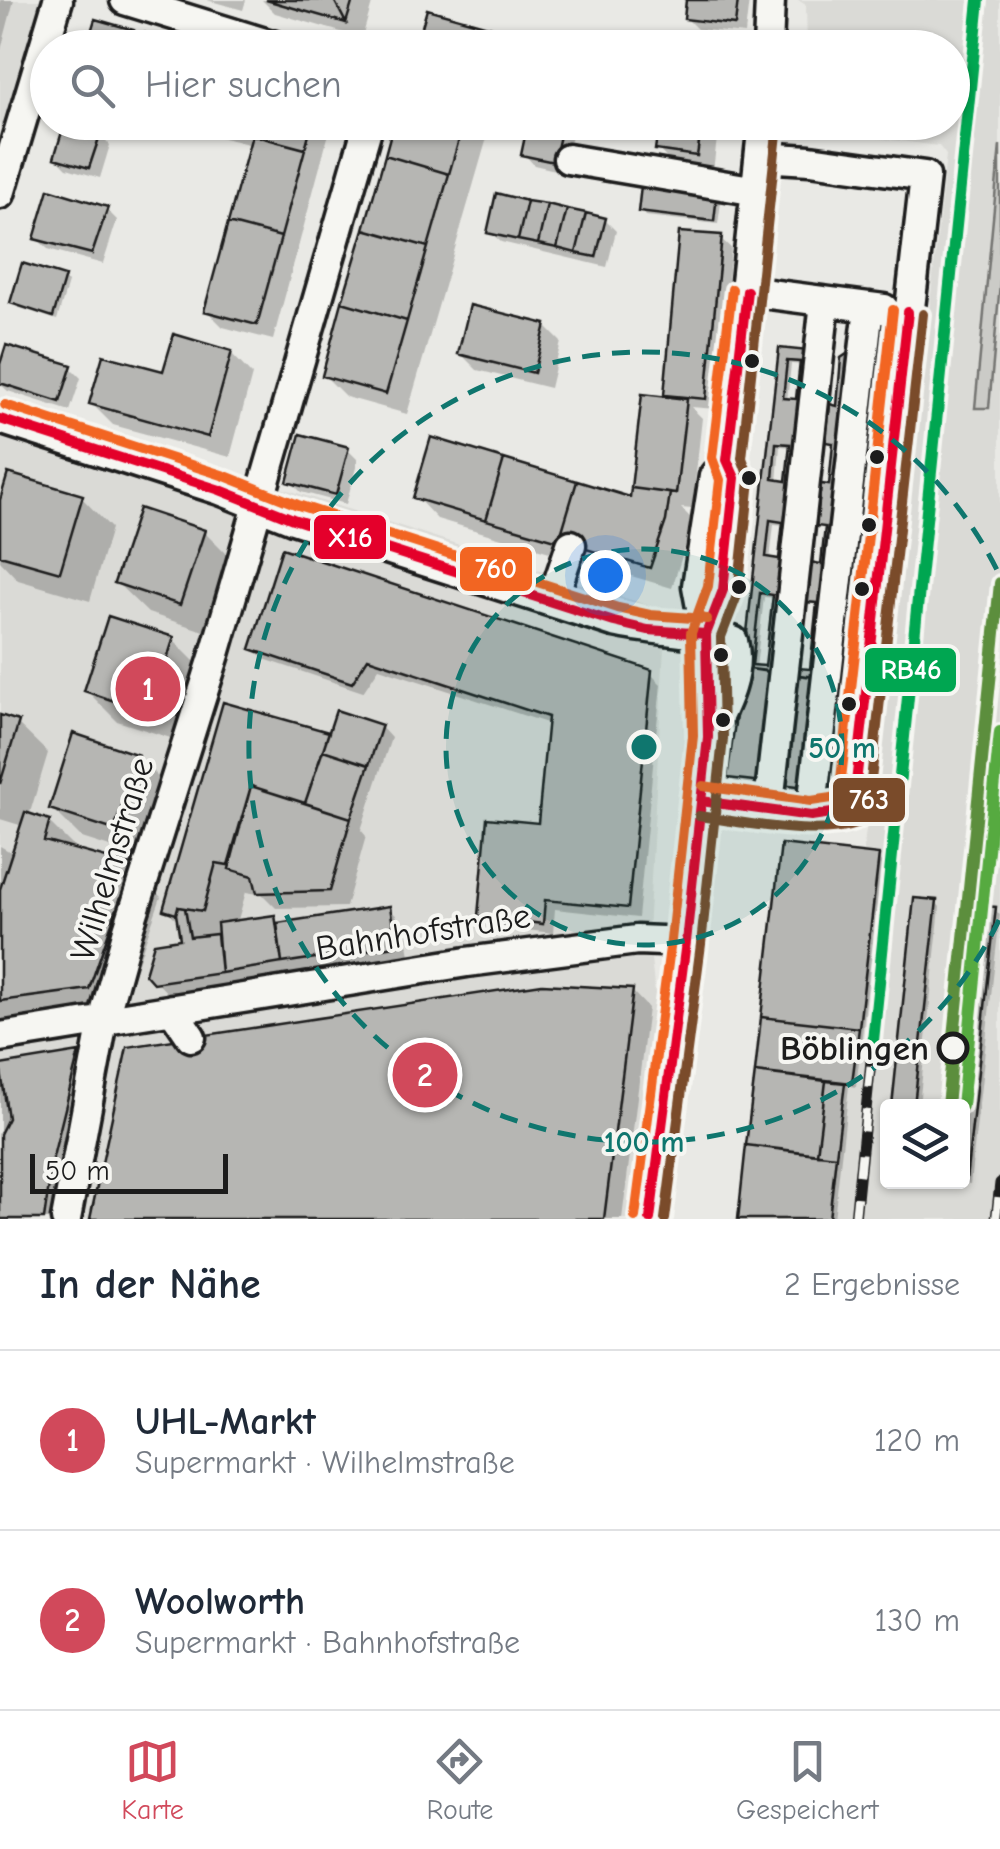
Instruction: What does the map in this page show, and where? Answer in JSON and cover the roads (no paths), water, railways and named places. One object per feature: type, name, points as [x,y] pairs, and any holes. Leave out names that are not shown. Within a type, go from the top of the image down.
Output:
[{"type":"street","points":[[49,30],[58,0]]},
{"type":"street","points":[[125,0],[222,30]]},
{"type":"street","points":[[769,30],[770,0]]},
{"type":"street","points":[[0,194],[30,94]]},
{"type":"street","name":"Wilhelmstraße","points":[[66,1219],[103,1021],[364,140]]},
{"type":"street","points":[[650,1219],[708,737],[706,634],[723,590],[734,478],[728,460],[761,140]]},
{"type":"street","points":[[701,802],[811,816],[853,810],[925,176],[760,157]]},
{"type":"street","points":[[568,159],[756,191]]},
{"type":"street","points":[[746,292],[908,312]]},
{"type":"street","points":[[768,812],[825,302]]},
{"type":"street","points":[[811,816],[869,308]]},
{"type":"street","points":[[0,419],[293,519],[648,630],[706,634]]},
{"type":"street","points":[[552,600],[571,545]]},
{"type":"street","name":"Bahnhofstraße","points":[[0,1036],[585,946],[637,940],[686,942]]},
{"type":"street","points":[[172,1010],[191,1037]]},
{"type":"railway","points":[[855,1219],[873,1041]]},
{"type":"railway","points":[[996,1219],[1000,1183]]},
{"type":"place","name":"UHL-Markt","points":[[148,689]]},
{"type":"place","name":"Böblingen","points":[[953,1048]]},
{"type":"place","name":"Woolworth","points":[[425,1075]]}]
